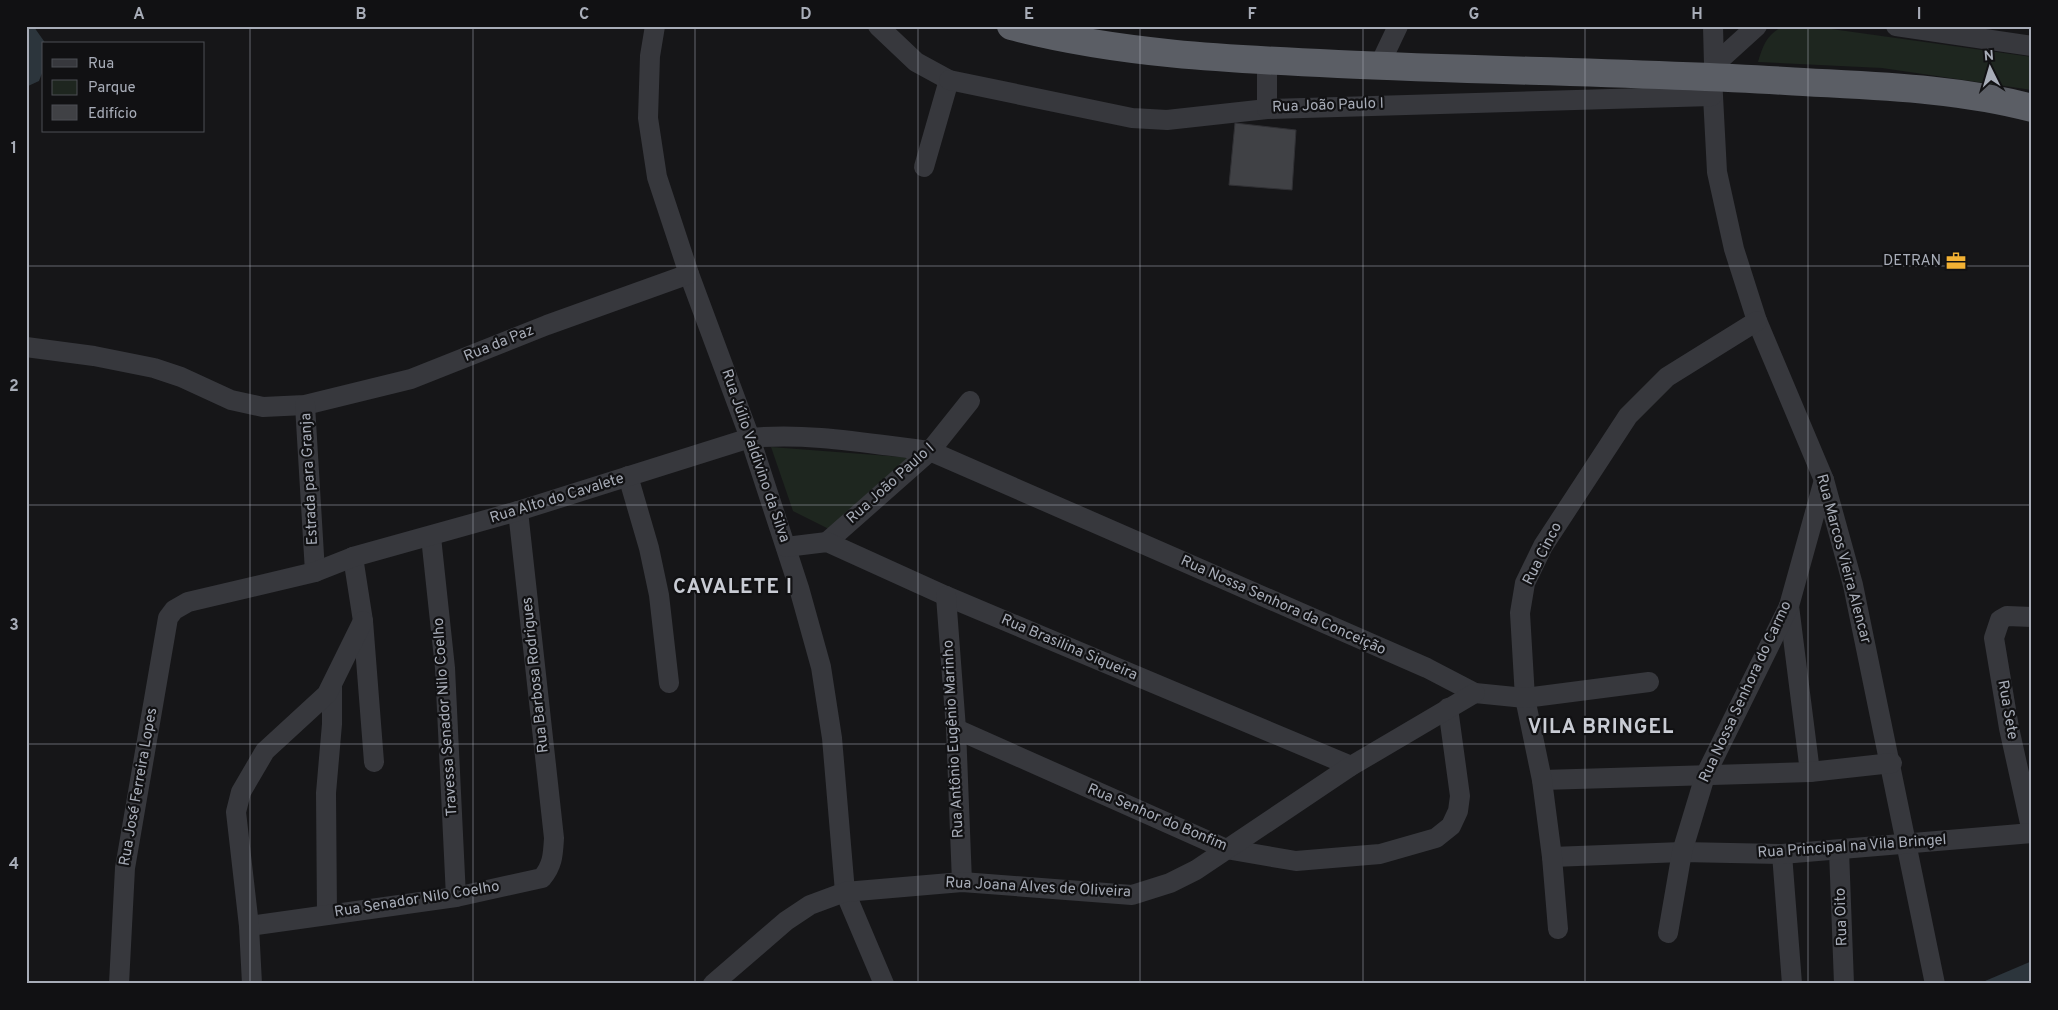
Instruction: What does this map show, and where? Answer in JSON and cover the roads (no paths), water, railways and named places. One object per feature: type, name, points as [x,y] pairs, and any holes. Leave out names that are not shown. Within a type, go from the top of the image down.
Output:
[{"type":"highway","points":[[1010,26],[1119,48],[1208,58],[1884,86],[1957,94],[2032,108]]},
{"type":"street","name":"Rua Júlio Valdivino da Silva","points":[[656,26],[650,56],[648,118],[657,177],[689,274],[750,438],[786,547],[821,667],[832,738],[845,892],[884,984]]},
{"type":"street","name":"Rua João Paulo I","points":[[878,26],[916,62],[949,80],[1132,118],[1167,120],[1267,108],[1713,80]]},
{"type":"street","points":[[1379,66],[1398,26]]},
{"type":"street","name":"Rua Marcos Vieira Alencar","points":[[1713,26],[1717,172],[1734,249],[1757,321],[1824,480],[1853,585],[1892,763],[1936,984]]},
{"type":"street","points":[[1713,80],[1757,26]]},
{"type":"street","points":[[1896,26],[2032,46]]},
{"type":"street","points":[[1267,61],[1267,108]]},
{"type":"street","points":[[924,167],[949,80]]},
{"type":"street","name":"Rua da Paz","points":[[306,405],[411,379],[546,325],[689,274]]},
{"type":"street","name":"Rua Cinco","points":[[1558,929],[1552,857],[1542,780],[1525,698],[1520,613],[1525,583],[1543,546],[1628,416],[1667,377],[1757,321]]},
{"type":"street","name":"Estrada para Granja","points":[[26,347],[94,356],[154,368],[181,377],[231,400],[263,406],[306,405],[315,572]]},
{"type":"street","name":"Rua João Paulo I","points":[[827,542],[930,452],[970,401]]},
{"type":"street","name":"Rua Alto do Cavalete","points":[[188,602],[315,572],[353,557],[431,537],[518,511],[750,438],[766,436],[844,441],[930,452]]},
{"type":"street","name":"Rua Nossa Senhora da Conceição","points":[[930,452],[1418,664],[1476,693],[1525,698],[1648,682]]},
{"type":"street","points":[[628,476],[649,548],[659,595],[669,683]]},
{"type":"street","name":"Rua Nossa Senhora do Carmo","points":[[1668,933],[1682,852],[1705,776],[1789,606],[1824,480]]},
{"type":"street","name":"Rua Barbosa Rodrigues","points":[[518,511],[554,838]]},
{"type":"street","name":"Travessa Senador Nilo Coelho","points":[[431,537],[445,668],[456,897]]},
{"type":"street","points":[[786,547],[827,542]]},
{"type":"street","name":"Rua Brasilina Siqueira","points":[[827,542],[946,596],[1351,766]]},
{"type":"street","points":[[353,557],[363,621],[374,762]]},
{"type":"street","name":"Rua Antônio Eugênio Marinho","points":[[946,596],[956,729],[962,882]]},
{"type":"street","name":"Rua José Ferreira Lopes","points":[[119,984],[125,868],[168,618],[174,610],[188,602]]},
{"type":"street","points":[[1789,606],[1810,772]]},
{"type":"street","name":"Rua Sete","points":[[2032,617],[2007,616],[2000,620],[1994,638],[2009,728],[2032,833]]},
{"type":"street","points":[[252,984],[250,926],[236,812],[240,792],[265,751],[292,724],[317,705],[332,686],[363,621]]},
{"type":"street","points":[[327,915],[326,793],[332,724],[332,686]]},
{"type":"street","name":"Rua Joana Alves de Oliveira","points":[[713,984],[786,921],[810,905],[845,892],[962,882],[1132,895],[1170,883],[1196,870],[1351,766],[1476,693]]},
{"type":"street","name":"Rua Senhor do Bonfim","points":[[956,729],[1226,849],[1296,861],[1380,854],[1436,838],[1451,826],[1458,811],[1460,796],[1448,708]]},
{"type":"street","points":[[1542,780],[1810,772],[1892,763]]},
{"type":"street","name":"Rua Principal na Vila Bringel","points":[[1552,857],[1682,852],[1782,854],[2032,833]]},
{"type":"street","name":"Rua Senador Nilo Coelho","points":[[250,926],[456,897],[542,878],[550,869],[554,838]]},
{"type":"street","name":"Rua Oito","points":[[1839,850],[1844,984]]},
{"type":"street","points":[[1782,854],[1792,984]]},
{"type":"place","name":"DETRAN","points":[[1956,261]]},
{"type":"district","name":"CAVALETE I","points":[[733,588]]},
{"type":"district","name":"VILA BRINGEL","points":[[1601,728]]}]
